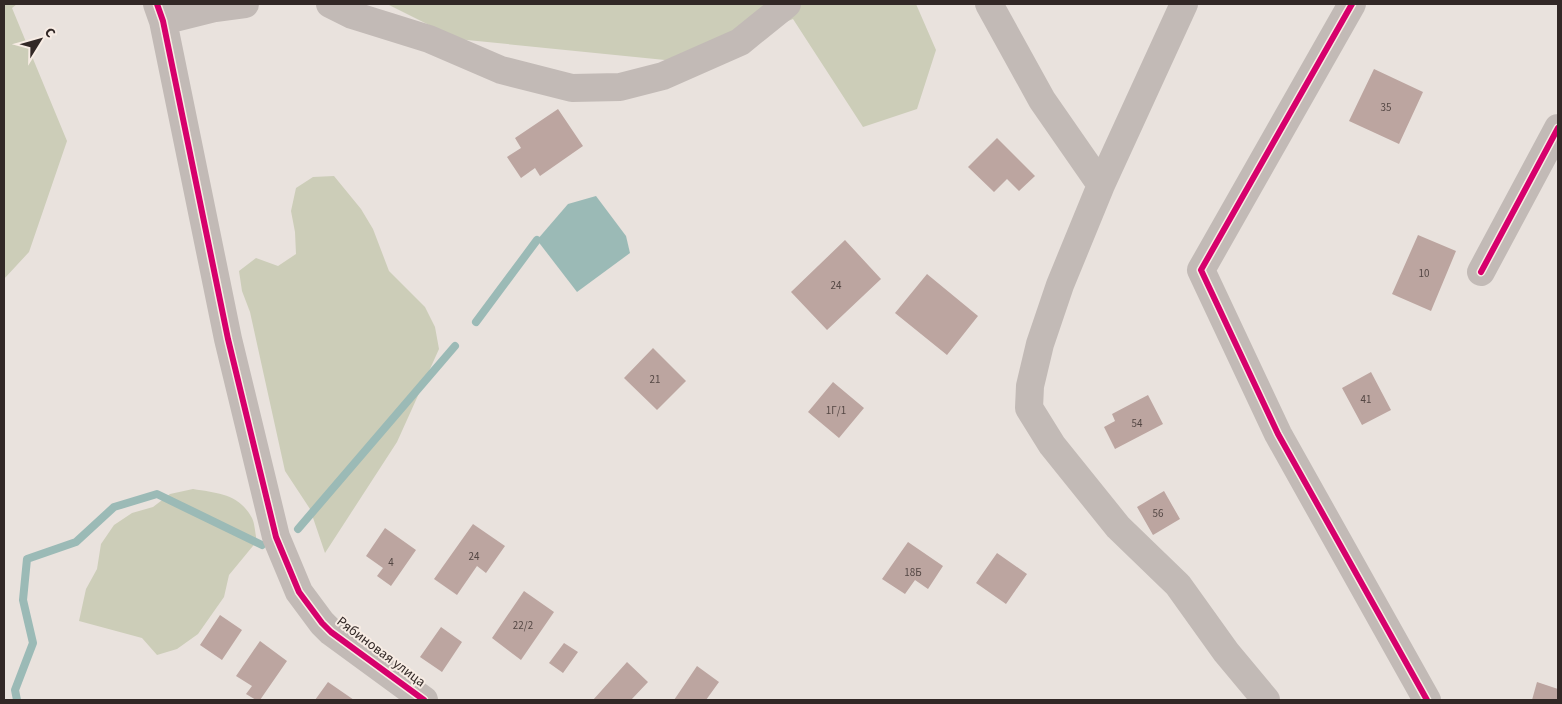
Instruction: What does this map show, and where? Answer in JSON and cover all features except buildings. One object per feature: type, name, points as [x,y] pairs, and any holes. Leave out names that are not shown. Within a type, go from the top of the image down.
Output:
[{"type":"street","points":[[160,12],[244,4]]},
{"type":"street","points":[[330,4],[352,15],[429,40],[501,70],[572,88],[620,87],[663,76],[740,42],[787,4]]},
{"type":"street","points":[[989,4],[1042,100],[1101,185]]},
{"type":"street","points":[[1184,4],[1101,185],[1060,285],[1040,344],[1030,386],[1029,408],[1052,445],[1112,520],[1178,585],[1226,652],[1266,700]]},
{"type":"street","points":[[1352,4],[1201,270],[1278,434],[1427,700]]},
{"type":"street","name":"Рябиновая улица","points":[[160,12],[228,339],[276,537],[299,592],[322,623],[331,632],[424,700]]},
{"type":"street","points":[[1481,272],[1558,128]]},
{"type":"green space","points":[[4,4],[17,4],[12,8],[67,141],[29,252],[4,279]]},
{"type":"green space","points":[[387,4],[916,4],[936,50],[917,109],[863,127],[793,19],[685,62],[457,39]]},
{"type":"green space","points":[[334,176],[361,209],[373,229],[389,271],[425,307],[435,327],[439,349],[397,442],[325,553],[310,509],[285,471],[250,312],[242,291],[239,271],[256,258],[278,266],[296,254],[295,232],[291,211],[296,188],[313,177]]},
{"type":"green space","points":[[193,489],[227,496],[241,504],[252,518],[257,541],[229,575],[224,597],[198,634],[177,649],[157,655],[142,638],[79,621],[86,589],[97,569],[101,544],[114,525],[132,513],[153,507],[170,494]]},
{"type":"water","points":[[596,196],[626,236],[630,253],[577,292],[537,240],[568,204]]},
{"type":"waterway","points":[[476,322],[537,240]]},
{"type":"waterway","points":[[298,529],[455,346]]},
{"type":"waterway","points":[[17,700],[15,690],[33,643],[23,600],[27,559],[76,542],[114,507],[157,494],[262,545]]},
{"type":"cycle path","points":[[157,4],[163,21],[228,339],[276,537],[299,592],[322,623],[331,632],[424,700]]},
{"type":"cycle path","points":[[1352,4],[1201,270],[1278,434],[1427,700]]},
{"type":"cycle path","points":[[1481,272],[1558,128]]}]
